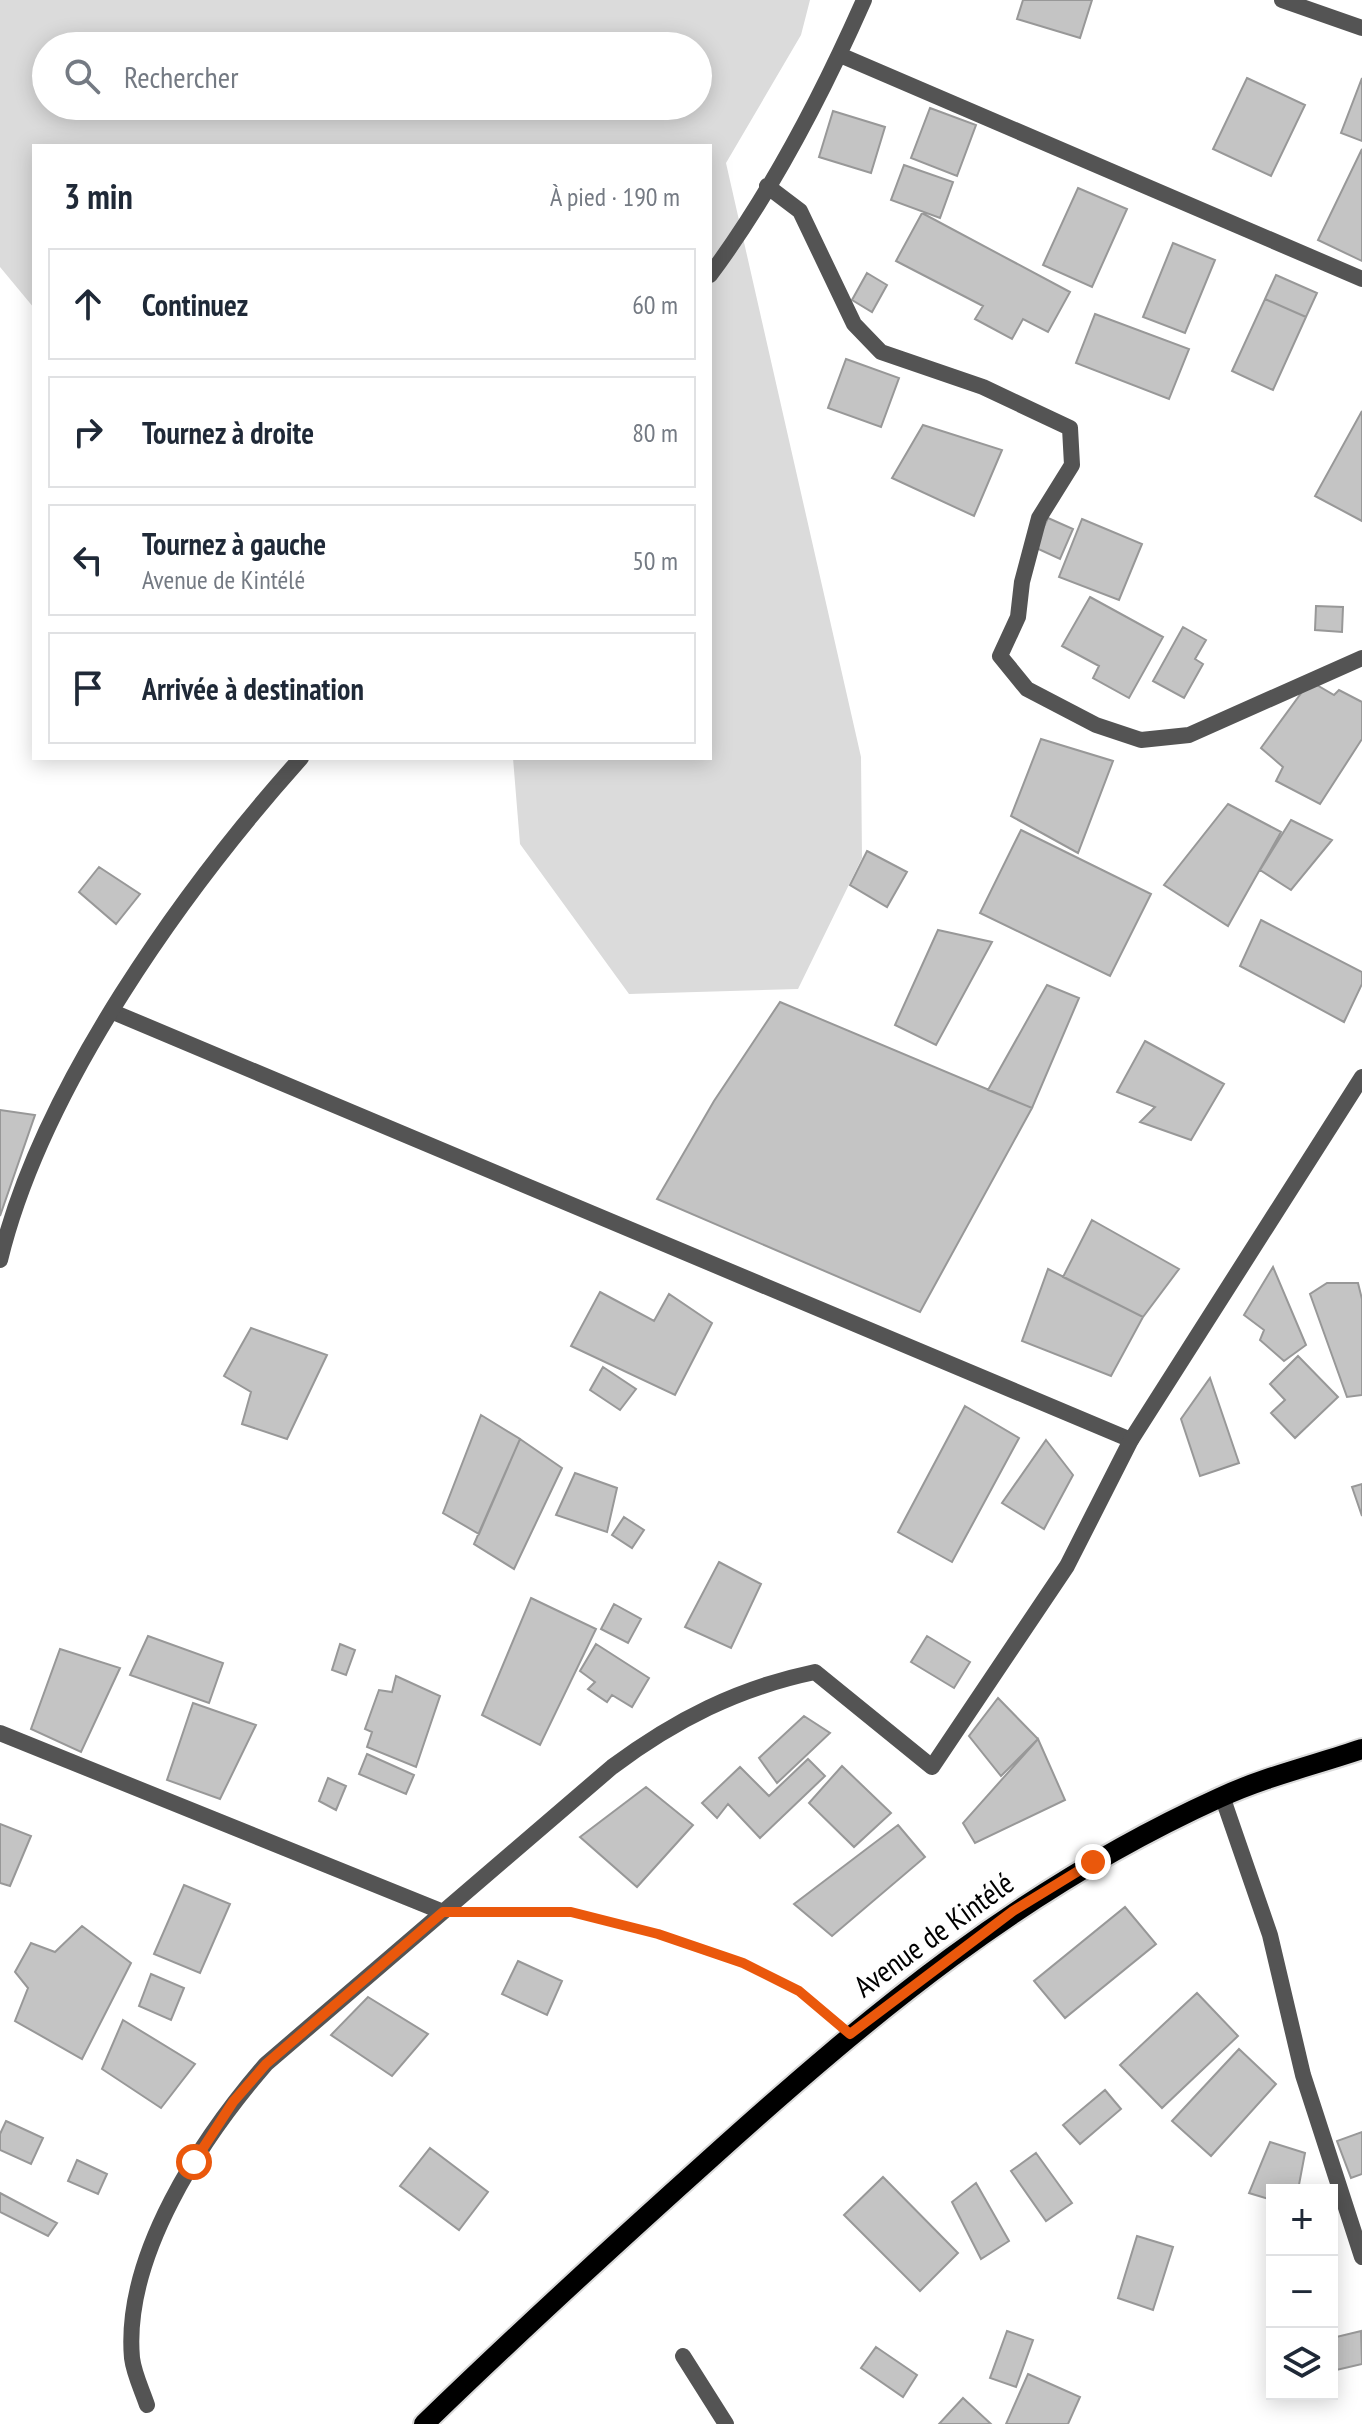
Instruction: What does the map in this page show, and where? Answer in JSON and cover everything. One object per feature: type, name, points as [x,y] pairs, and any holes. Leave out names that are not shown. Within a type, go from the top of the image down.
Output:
[{"type":"main road","name":"Avenue de Kintélé","points":[[424,2424],[850,2034],[1013,1911],[1093,1862],[1222,1796],[1362,1749]]},
{"type":"street","points":[[712,272],[741,233],[840,55],[864,0]]},
{"type":"street","points":[[1282,0],[1362,28]]},
{"type":"street","points":[[840,55],[1362,279]]},
{"type":"street","points":[[767,186],[800,211],[854,324],[881,352],[983,387],[1070,428],[1072,465],[1039,518],[1022,582],[1018,617],[1000,656],[1027,689],[1096,725],[1141,740],[1189,735],[1362,658]]},
{"type":"street","points":[[0,1260],[13,1207],[82,1060],[147,958],[247,819],[299,760]]},
{"type":"street","points":[[113,1012],[1131,1440]]},
{"type":"street","points":[[147,2405],[132,2361],[132,2322],[149,2251],[194,2162],[233,2102],[266,2064],[651,1737],[711,1703],[769,1682],[815,1672],[932,1767],[1067,1566],[1131,1440],[1362,1077]]},
{"type":"street","points":[[0,1733],[443,1912]]},
{"type":"street","points":[[1222,1796],[1270,1935],[1303,2075],[1362,2257]]},
{"type":"street","points":[[1346,2215],[1362,2226]]},
{"type":"street","points":[[683,2356],[726,2424]]},
{"type":"path","points":[[443,1912],[571,1912],[658,1934],[743,1963],[799,1991],[850,2034]]},
{"type":"shaded area","points":[[0,0],[810,0],[801,35],[726,163],[861,757],[862,858],[798,989],[629,994],[520,844],[513,760],[712,760],[712,144],[32,144],[32,306],[0,267]]},
{"type":"building","points":[[1023,0],[1092,0],[1080,38],[1017,19]]},
{"type":"building","points":[[1247,78],[1305,105],[1271,176],[1213,149]]},
{"type":"building","points":[[1362,78],[1362,141],[1341,133]]},
{"type":"building","points":[[930,108],[976,125],[957,176],[911,158]]},
{"type":"building","points":[[833,111],[885,127],[871,173],[819,157]]},
{"type":"building","points":[[1362,149],[1362,261],[1318,240]]},
{"type":"building","points":[[904,165],[953,182],[940,218],[891,200]]},
{"type":"building","points":[[1078,188],[1127,209],[1092,287],[1043,265]]},
{"type":"building","points":[[922,213],[1070,292],[1048,332],[1023,319],[1012,339],[975,319],[983,306],[896,261]]},
{"type":"building","points":[[1173,243],[1215,260],[1185,333],[1143,317]]},
{"type":"building","points":[[867,273],[887,285],[872,312],[852,300]]},
{"type":"building","points":[[1276,275],[1317,293],[1306,317],[1265,299]]},
{"type":"building","points":[[1265,299],[1306,317],[1273,390],[1232,371]]},
{"type":"building","points":[[1095,314],[1189,349],[1169,399],[1076,363]]},
{"type":"building","points":[[846,359],[899,378],[881,427],[828,408]]},
{"type":"building","points":[[1362,411],[1362,521],[1315,496]]},
{"type":"building","points":[[923,425],[1002,450],[974,516],[892,478]]},
{"type":"building","points":[[1048,518],[1073,529],[1060,559],[1034,547]]},
{"type":"building","points":[[1082,519],[1142,544],[1119,600],[1059,577]]},
{"type":"building","points":[[1090,597],[1163,637],[1129,698],[1093,678],[1099,666],[1062,646]]},
{"type":"building","points":[[1316,606],[1343,607],[1342,632],[1315,630]]},
{"type":"building","points":[[1183,627],[1206,640],[1195,659],[1203,664],[1184,698],[1153,681]]},
{"type":"building","points":[[1310,681],[1334,695],[1339,690],[1362,702],[1362,739],[1320,804],[1276,781],[1283,767],[1261,748]]},
{"type":"building","points":[[1041,739],[1113,761],[1078,853],[1011,816]]},
{"type":"building","points":[[1228,804],[1281,832],[1228,926],[1164,885]]},
{"type":"building","points":[[1291,820],[1332,840],[1291,890],[1260,870]]},
{"type":"building","points":[[1021,830],[1151,894],[1110,976],[980,913]]},
{"type":"building","points":[[867,851],[907,872],[887,907],[850,885]]},
{"type":"building","points":[[99,867],[140,894],[116,924],[79,892]]},
{"type":"building","points":[[1261,920],[1362,972],[1362,984],[1344,1022],[1240,966]]},
{"type":"building","points":[[938,930],[992,942],[936,1045],[895,1025]]},
{"type":"building","points":[[1047,985],[1079,998],[1032,1108],[988,1090]]},
{"type":"building","points":[[780,1002],[1032,1108],[920,1312],[657,1199],[714,1101]]},
{"type":"building","points":[[1145,1041],[1224,1084],[1191,1140],[1140,1122],[1155,1107],[1117,1092]]},
{"type":"building","points":[[0,1110],[35,1115],[0,1216]]},
{"type":"building","points":[[1092,1220],[1179,1269],[1143,1317],[1063,1277]]},
{"type":"building","points":[[1273,1267],[1306,1345],[1284,1361],[1260,1340],[1264,1330],[1244,1315]]},
{"type":"building","points":[[1048,1269],[1143,1317],[1111,1376],[1022,1341]]},
{"type":"building","points":[[1327,1283],[1358,1283],[1362,1299],[1362,1395],[1347,1397],[1310,1294]]},
{"type":"building","points":[[600,1292],[654,1321],[669,1294],[712,1323],[675,1395],[571,1346]]},
{"type":"building","points":[[251,1328],[327,1355],[287,1439],[242,1424],[251,1392],[224,1376]]},
{"type":"building","points":[[1298,1356],[1338,1397],[1295,1438],[1271,1413],[1285,1400],[1270,1384]]},
{"type":"building","points":[[603,1367],[636,1389],[620,1410],[590,1390]]},
{"type":"building","points":[[1210,1378],[1239,1463],[1200,1476],[1181,1419]]},
{"type":"building","points":[[965,1406],[1019,1438],[952,1562],[898,1532]]},
{"type":"building","points":[[481,1415],[520,1439],[479,1534],[443,1513]]},
{"type":"building","points":[[520,1439],[562,1468],[514,1569],[474,1544]]},
{"type":"building","points":[[1046,1440],[1073,1475],[1044,1529],[1002,1503]]},
{"type":"building","points":[[575,1473],[617,1488],[607,1532],[556,1515]]},
{"type":"building","points":[[1362,1484],[1362,1516],[1352,1487]]},
{"type":"building","points":[[624,1517],[644,1530],[632,1548],[612,1535]]},
{"type":"building","points":[[719,1562],[761,1584],[731,1648],[685,1627]]},
{"type":"building","points":[[531,1598],[596,1629],[540,1745],[482,1715]]},
{"type":"building","points":[[614,1604],[641,1619],[628,1643],[601,1629]]},
{"type":"building","points":[[148,1636],[223,1663],[209,1703],[130,1675]]},
{"type":"building","points":[[927,1636],[970,1662],[954,1688],[911,1662]]},
{"type":"building","points":[[340,1644],[355,1650],[346,1675],[332,1670]]},
{"type":"building","points":[[596,1644],[649,1678],[632,1707],[612,1695],[607,1702],[588,1689],[595,1682],[580,1671]]},
{"type":"building","points":[[60,1649],[120,1668],[81,1752],[31,1729]]},
{"type":"building","points":[[396,1676],[440,1696],[416,1767],[367,1747],[372,1732],[365,1729],[379,1690],[392,1692]]},
{"type":"building","points":[[998,1698],[1038,1739],[1001,1776],[969,1736]]},
{"type":"building","points":[[193,1703],[256,1725],[220,1799],[167,1780]]},
{"type":"building","points":[[804,1716],[830,1733],[777,1783],[759,1758]]},
{"type":"building","points":[[1038,1739],[1065,1800],[975,1843],[963,1823]]},
{"type":"building","points":[[367,1754],[414,1775],[406,1794],[359,1774]]},
{"type":"building","points":[[808,1759],[825,1776],[760,1838],[728,1804],[717,1818],[702,1803],[740,1767],[769,1796]]},
{"type":"building","points":[[842,1766],[891,1813],[854,1847],[809,1803]]},
{"type":"building","points":[[328,1778],[346,1786],[336,1810],[319,1801]]},
{"type":"building","points":[[646,1787],[693,1825],[637,1887],[580,1837]]},
{"type":"building","points":[[0,1824],[31,1836],[10,1886],[0,1883]]},
{"type":"building","points":[[898,1825],[925,1857],[832,1936],[794,1904]]},
{"type":"building","points":[[184,1885],[230,1904],[200,1973],[154,1954]]},
{"type":"building","points":[[1125,1907],[1156,1944],[1065,2018],[1034,1981]]},
{"type":"building","points":[[82,1926],[131,1963],[82,2059],[15,2021],[28,1988],[15,1972],[31,1943],[55,1952]]},
{"type":"building","points":[[518,1961],[562,1981],[547,2015],[502,1994]]},
{"type":"building","points":[[151,1974],[184,1988],[171,2020],[139,2006]]},
{"type":"building","points":[[1197,1993],[1238,2036],[1162,2108],[1120,2065]]},
{"type":"building","points":[[368,1997],[428,2034],[392,2076],[331,2035]]},
{"type":"building","points":[[123,2020],[195,2064],[161,2108],[102,2069]]},
{"type":"building","points":[[1239,2049],[1276,2084],[1211,2156],[1172,2121]]},
{"type":"building","points":[[1105,2090],[1121,2109],[1080,2144],[1063,2125]]},
{"type":"building","points":[[6,2121],[43,2138],[31,2164],[0,2150],[0,2134]]},
{"type":"building","points":[[1362,2132],[1362,2174],[1351,2178],[1337,2141]]},
{"type":"building","points":[[1270,2142],[1305,2153],[1299,2184],[1266,2184],[1266,2198],[1249,2193]]},
{"type":"building","points":[[430,2148],[488,2192],[459,2230],[400,2186]]},
{"type":"building","points":[[1036,2153],[1072,2203],[1046,2221],[1011,2171]]},
{"type":"building","points":[[77,2160],[107,2174],[98,2194],[68,2181]]},
{"type":"building","points":[[883,2177],[958,2253],[920,2291],[844,2215]]},
{"type":"building","points":[[976,2183],[1009,2241],[981,2259],[952,2202]]},
{"type":"building","points":[[0,2193],[57,2223],[48,2236],[0,2212]]},
{"type":"building","points":[[1137,2236],[1173,2247],[1153,2310],[1118,2298]]},
{"type":"building","points":[[1007,2331],[1033,2340],[1016,2387],[990,2378]]},
{"type":"building","points":[[1361,2331],[1362,2364],[1338,2370],[1338,2337]]},
{"type":"building","points":[[876,2347],[917,2375],[903,2397],[861,2368]]},
{"type":"building","points":[[1028,2374],[1080,2397],[1068,2424],[1006,2424]]},
{"type":"building","points":[[963,2398],[991,2424],[939,2424]]},
{"type":"route","points":[[194,2162],[233,2102],[266,2064],[443,1912],[571,1912],[658,1934],[743,1963],[799,1991],[850,2034],[1013,1911],[1093,1862]]}]
